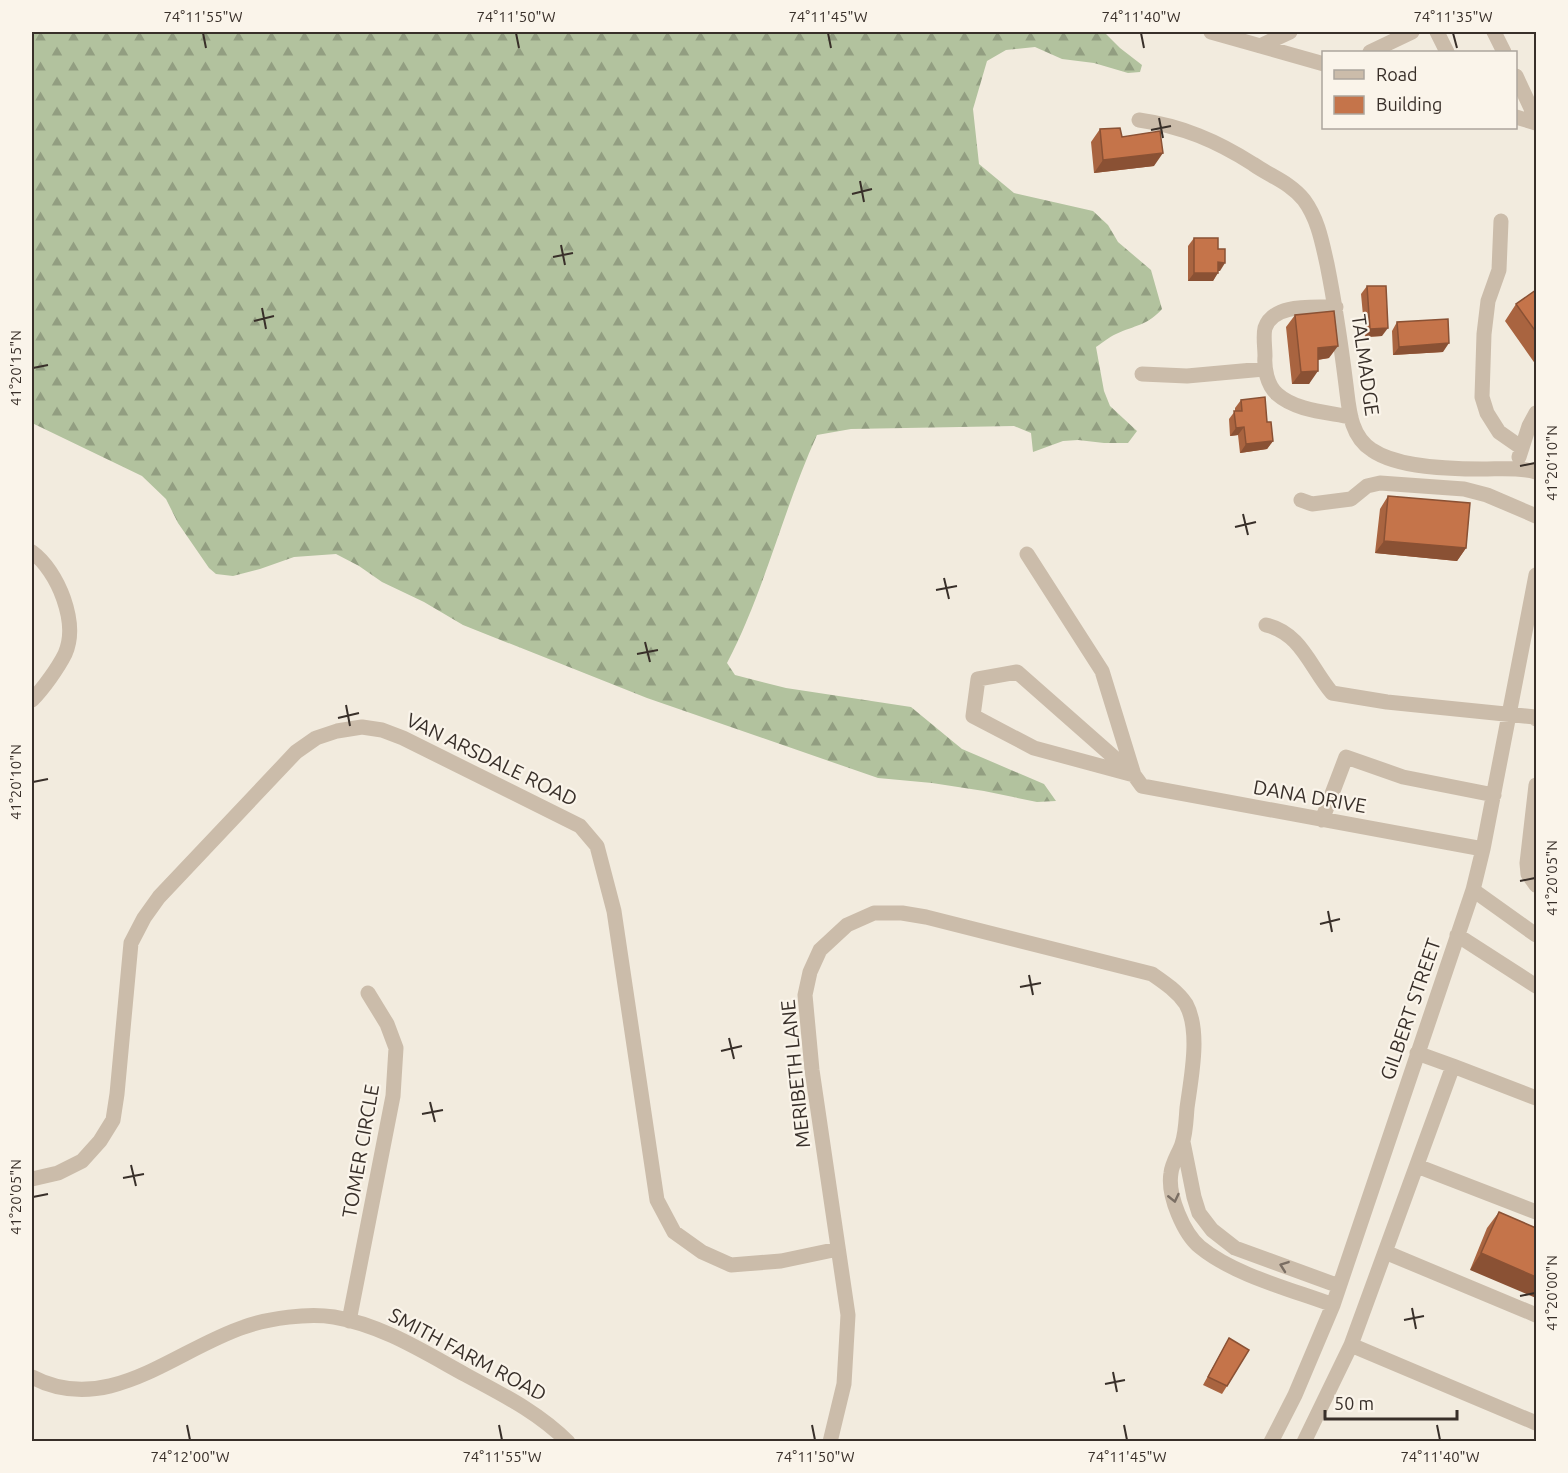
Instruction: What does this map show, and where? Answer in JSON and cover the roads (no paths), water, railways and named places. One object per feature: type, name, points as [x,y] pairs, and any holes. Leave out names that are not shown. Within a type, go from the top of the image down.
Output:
[{"type":"street","points":[[1211,32],[1322,64]]},
{"type":"street","points":[[1260,46],[1290,32]]},
{"type":"street","points":[[1372,51],[1412,32]]},
{"type":"street","points":[[1437,32],[1446,51]]},
{"type":"street","points":[[1494,32],[1504,51]]},
{"type":"street","points":[[1517,79],[1536,121]]},
{"type":"street","points":[[1517,117],[1536,121]]},
{"type":"street","name":"TALMADGE","points":[[1139,120],[1166,124],[1195,133],[1236,153],[1280,180],[1295,190],[1304,200],[1317,222],[1336,307],[1351,417],[1354,430],[1362,443],[1388,459],[1408,463],[1464,469],[1525,469],[1536,472]]},
{"type":"street","points":[[1501,220],[1499,270],[1488,302],[1484,334],[1482,397],[1487,413],[1499,432],[1522,448]]},
{"type":"street","points":[[1336,307],[1293,309],[1280,312],[1270,320],[1265,329],[1264,369],[1275,393],[1293,405],[1351,417]]},
{"type":"street","points":[[1142,374],[1187,376],[1264,369]]},
{"type":"street","points":[[1515,469],[1529,426],[1536,413]]},
{"type":"street","points":[[1301,500],[1312,504],[1351,499],[1367,486],[1380,483],[1464,489],[1487,495],[1536,516]]},
{"type":"street","points":[[32,552],[42,560],[58,583],[70,629],[65,653],[32,700]]},
{"type":"street","points":[[1027,554],[1102,671],[1134,775]]},
{"type":"street","name":"GILBERT STREET","points":[[1271,1442],[1295,1395],[1333,1305],[1473,890],[1494,795],[1536,575]]},
{"type":"street","points":[[1266,625],[1279,628],[1294,638],[1320,679],[1332,693],[1386,702],[1510,714],[1536,719]]},
{"type":"street","points":[[1017,672],[1134,775],[1034,748],[973,716],[978,680],[1017,672]]},
{"type":"street","name":"VAN ARSDALE ROAD","points":[[32,1179],[58,1173],[82,1161],[100,1141],[113,1120],[131,943],[144,918],[159,897],[296,752],[316,738],[337,731],[362,727],[382,730],[403,738],[466,768],[580,826],[597,846],[614,911],[657,1200],[674,1232],[702,1252],[732,1265],[781,1261],[838,1249]]},
{"type":"street","points":[[1322,820],[1346,757],[1403,777],[1494,795]]},
{"type":"street","name":"DANA DRIVE","points":[[1134,775],[1142,786],[1483,849]]},
{"type":"street","points":[[1536,785],[1527,863],[1528,874],[1536,885]]},
{"type":"street","points":[[1473,890],[1536,935]]},
{"type":"street","name":"MERIBETH LANE","points":[[830,1442],[844,1384],[848,1315],[812,1070],[805,995],[810,972],[820,950],[846,925],[874,913],[926,916],[1152,974],[1174,989],[1187,1006],[1192,1024],[1194,1057],[1183,1142],[1171,1173],[1172,1189],[1185,1230],[1198,1246],[1214,1258],[1239,1270],[1333,1305]]},
{"type":"street","points":[[1457,935],[1536,986]]},
{"type":"street","name":"TOMER CIRCLE","points":[[349,1321],[393,1096],[396,1048],[387,1024],[368,993]]},
{"type":"street","points":[[1417,1053],[1536,1098]]},
{"type":"street","points":[[1304,1442],[1352,1345],[1453,1066]]},
{"type":"street","name":"MERIBETH LANE","points":[[1183,1142],[1199,1213],[1212,1230],[1235,1248],[1339,1286]]},
{"type":"street","points":[[1417,1166],[1536,1212]]},
{"type":"street","points":[[1386,1252],[1536,1315]]},
{"type":"street","name":"SMITH FARM ROAD","points":[[32,1377],[59,1387],[104,1388],[143,1375],[243,1327],[275,1319],[333,1317],[377,1328],[475,1380],[537,1414],[568,1442]]},
{"type":"street","points":[[1352,1345],[1536,1423]]}]
